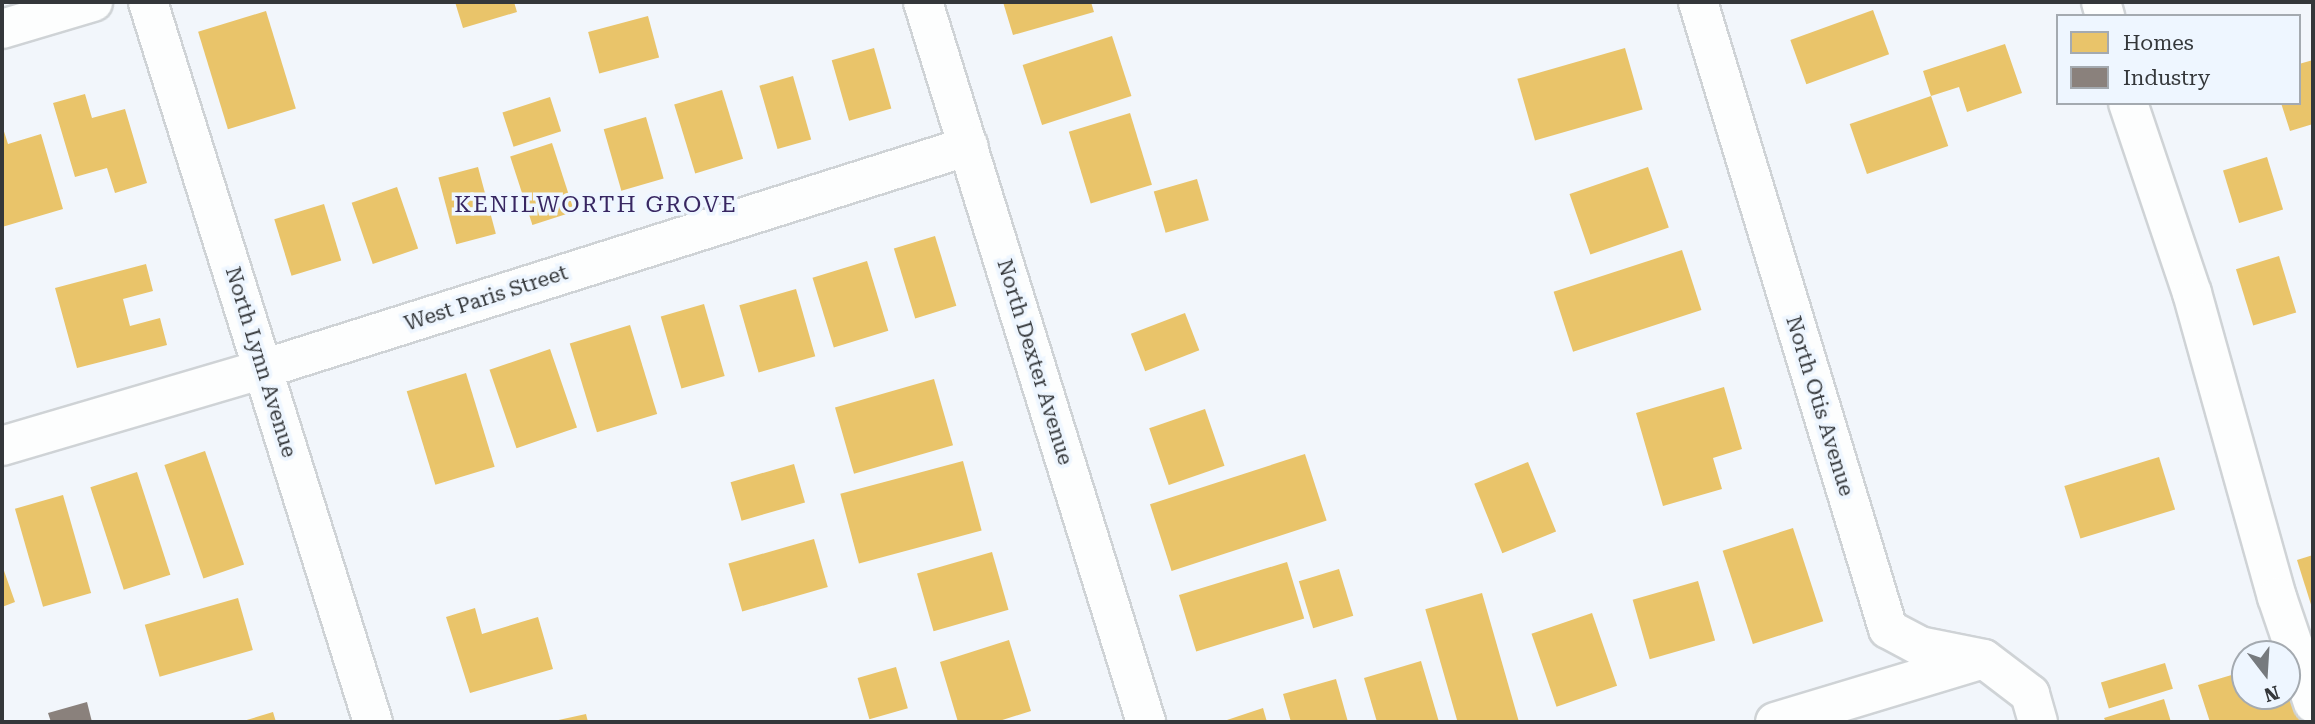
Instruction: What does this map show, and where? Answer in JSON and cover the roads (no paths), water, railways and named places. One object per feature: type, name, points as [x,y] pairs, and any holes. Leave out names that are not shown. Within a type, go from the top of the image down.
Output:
[{"type":"street","points":[[2,29],[93,2]]},
{"type":"street","name":"North Lynn Avenue","points":[[148,2],[373,722]]},
{"type":"street","name":"North Dexter Avenue","points":[[923,2],[1146,722]]},
{"type":"street","name":"North Otis Avenue","points":[[1698,2],[1888,629],[1920,646],[1984,659],[2030,694],[2038,722]]},
{"type":"street","points":[[2129,105],[2192,293],[2277,597],[2313,703]]},
{"type":"street","name":"West Paris Street","points":[[2,446],[263,369],[968,146]]},
{"type":"street","points":[[1775,722],[1984,659]]},
{"type":"district","name":"KENILWORTH GROVE","points":[[596,205]]}]
